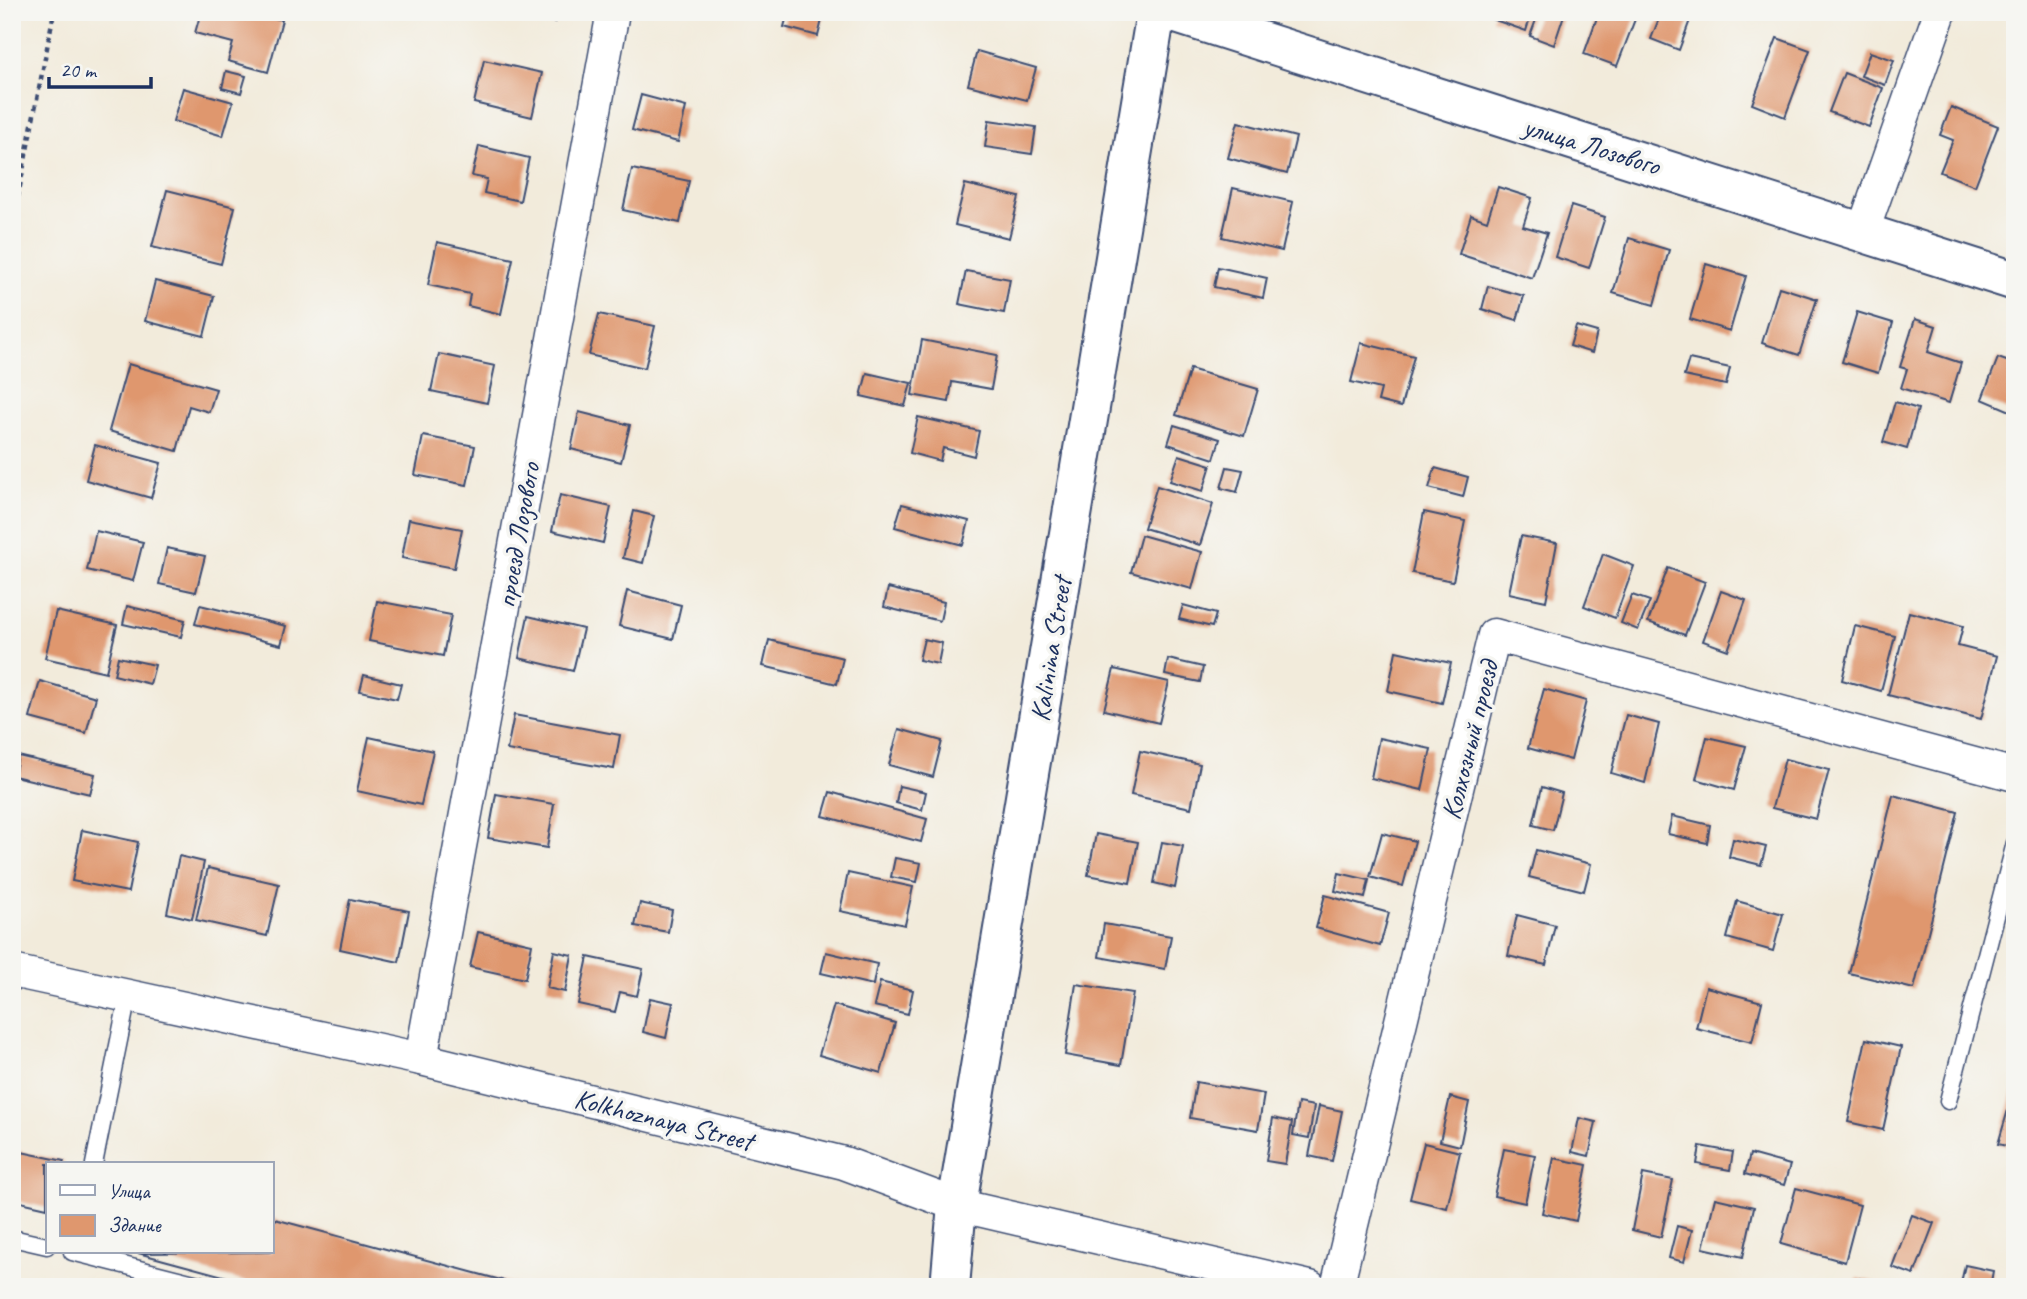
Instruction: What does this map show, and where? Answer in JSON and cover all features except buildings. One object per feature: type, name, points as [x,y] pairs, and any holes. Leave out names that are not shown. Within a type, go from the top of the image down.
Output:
[{"type":"street","name":"проезд Лозового","points":[[421,1059],[613,12]]},
{"type":"street","name":"Kalinina Street","points":[[950,1287],[957,1205],[1156,12]]},
{"type":"street","name":"улица Лозового","points":[[1170,12],[2015,281]]},
{"type":"street","points":[[1863,231],[1940,12]]},
{"type":"street","name":"Колхозный проезд","points":[[1337,1287],[1494,635],[2015,775]]},
{"type":"street","name":"Kolkhoznaya Street","points":[[12,971],[421,1059],[844,1163],[957,1205],[1310,1287]]},
{"type":"lane","points":[[1948,1101],[2015,843]]},
{"type":"lane","points":[[94,1162],[128,996]]},
{"type":"lane","points":[[12,1238],[46,1246]]},
{"type":"lane","points":[[83,1254],[210,1287]]},
{"type":"path","points":[[12,227],[54,12]]}]
